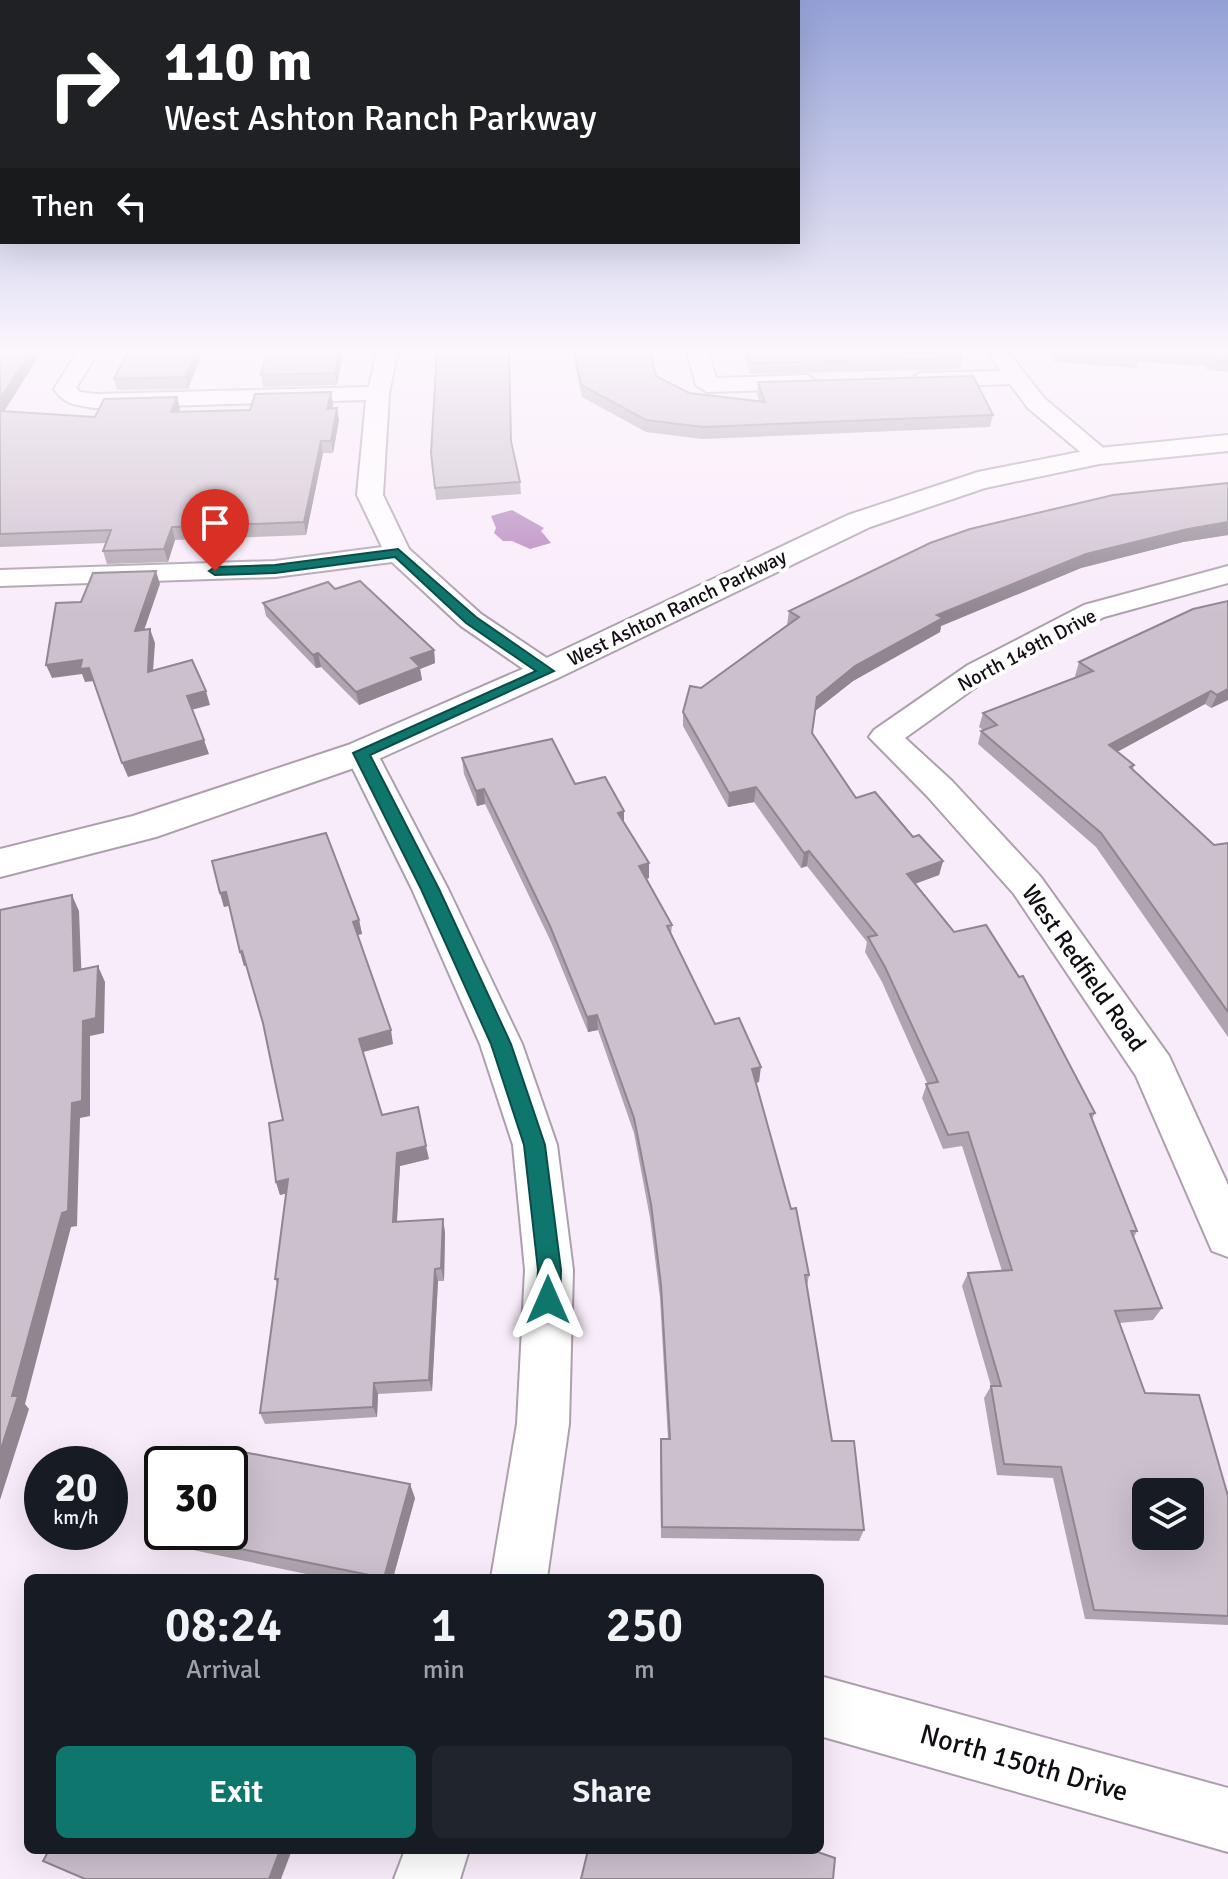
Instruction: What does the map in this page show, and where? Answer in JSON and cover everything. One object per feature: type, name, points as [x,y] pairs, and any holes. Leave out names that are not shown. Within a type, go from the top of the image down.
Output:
[{"type":"street","points":[[374,439],[370,495],[398,553],[471,620],[546,671]]},
{"type":"street","points":[[1078,439],[1099,456]]},
{"type":"street","name":"West Ashton Ranch Parkway","points":[[0,863],[142,827],[361,753],[546,671],[859,521],[978,481],[1099,456],[1228,443]]},
{"type":"street","points":[[3,587],[275,569],[398,553]]},
{"type":"street","name":"North 149th Drive","points":[[885,737],[979,671],[1094,611],[1228,574]]},
{"type":"street","name":"West Redfield Road","points":[[885,737],[940,789],[1027,885],[1154,1068],[1228,1236]]},
{"type":"street","points":[[361,753],[430,889],[501,1044],[535,1145],[549,1270],[543,1424],[520,1574]]},
{"type":"street","name":"North 150th Drive","points":[[824,1707],[1228,1820]]},
{"type":"street","points":[[427,1879],[436,1854]]},
{"type":"shaded area","points":[[512,510],[544,528],[541,531],[551,543],[530,549],[512,541],[503,541],[494,533],[496,528],[491,516]]},
{"type":"building","points":[[0,439],[331,439],[321,441],[304,522],[172,527],[164,549],[103,551],[111,530],[0,534]]},
{"type":"building","points":[[432,439],[511,439],[520,482],[435,488]]},
{"type":"building","points":[[1228,483],[1228,522],[1086,554],[937,615],[943,618],[855,666],[817,697],[812,733],[856,798],[875,792],[913,837],[919,835],[943,861],[907,874],[954,932],[986,925],[1019,977],[1023,976],[1095,1113],[1090,1114],[1137,1231],[1131,1231],[1162,1308],[1115,1311],[1145,1393],[1199,1395],[1228,1496],[1228,1616],[1094,1610],[1061,1467],[1004,1464],[991,1386],[1001,1386],[968,1273],[1012,1270],[968,1132],[948,1135],[926,1084],[938,1082],[868,937],[877,935],[809,851],[804,853],[756,787],[729,793],[683,712],[690,686],[701,688],[799,617],[789,611],[930,543],[970,529],[1113,495]]},
{"type":"building","points":[[156,571],[135,631],[150,629],[148,672],[192,660],[206,691],[187,696],[204,740],[122,763],[89,668],[80,669],[82,660],[46,665],[56,603],[81,602],[93,573]]},
{"type":"building","points":[[360,581],[434,650],[411,658],[420,667],[356,692],[318,653],[313,655],[263,603],[328,582],[335,589]]},
{"type":"building","points":[[1228,601],[1228,689],[1217,695],[1211,691],[1109,745],[1134,765],[1130,767],[1214,845],[1228,843],[1228,1012],[1101,833],[981,731],[997,725],[983,713],[1093,671],[1079,662],[1193,609]]},
{"type":"building","points":[[552,739],[575,784],[605,777],[624,811],[618,813],[649,863],[639,866],[672,925],[667,926],[715,1024],[739,1018],[761,1067],[752,1069],[791,1209],[796,1208],[809,1275],[805,1275],[832,1441],[854,1441],[864,1530],[662,1527],[661,1439],[670,1439],[661,1285],[651,1204],[634,1118],[597,1015],[587,1017],[550,926],[484,789],[476,791],[462,758]]},
{"type":"building","points":[[326,833],[359,920],[353,922],[391,1030],[359,1039],[382,1115],[418,1107],[426,1146],[397,1153],[393,1222],[443,1219],[441,1268],[435,1269],[429,1380],[374,1383],[373,1407],[260,1413],[288,1179],[276,1182],[269,1123],[283,1120],[263,1023],[240,952],[226,892],[220,893],[212,861]]},
{"type":"building","points":[[72,895],[74,971],[98,966],[96,1018],[83,1021],[82,1101],[72,1103],[68,1211],[62,1213],[12,1396],[18,1396],[0,1452],[0,910]]},
{"type":"building","points":[[248,1453],[410,1484],[385,1574],[364,1574],[246,1550]]},
{"type":"building","points":[[47,1854],[278,1854],[269,1879],[85,1879],[43,1861]]},
{"type":"building","points":[[587,1854],[824,1854],[835,1858],[833,1879],[581,1879]]},
{"type":"route","points":[[215,571],[275,569],[398,553],[471,620],[546,671],[361,753],[430,889],[501,1044],[535,1145],[549,1270],[548,1300]]}]
